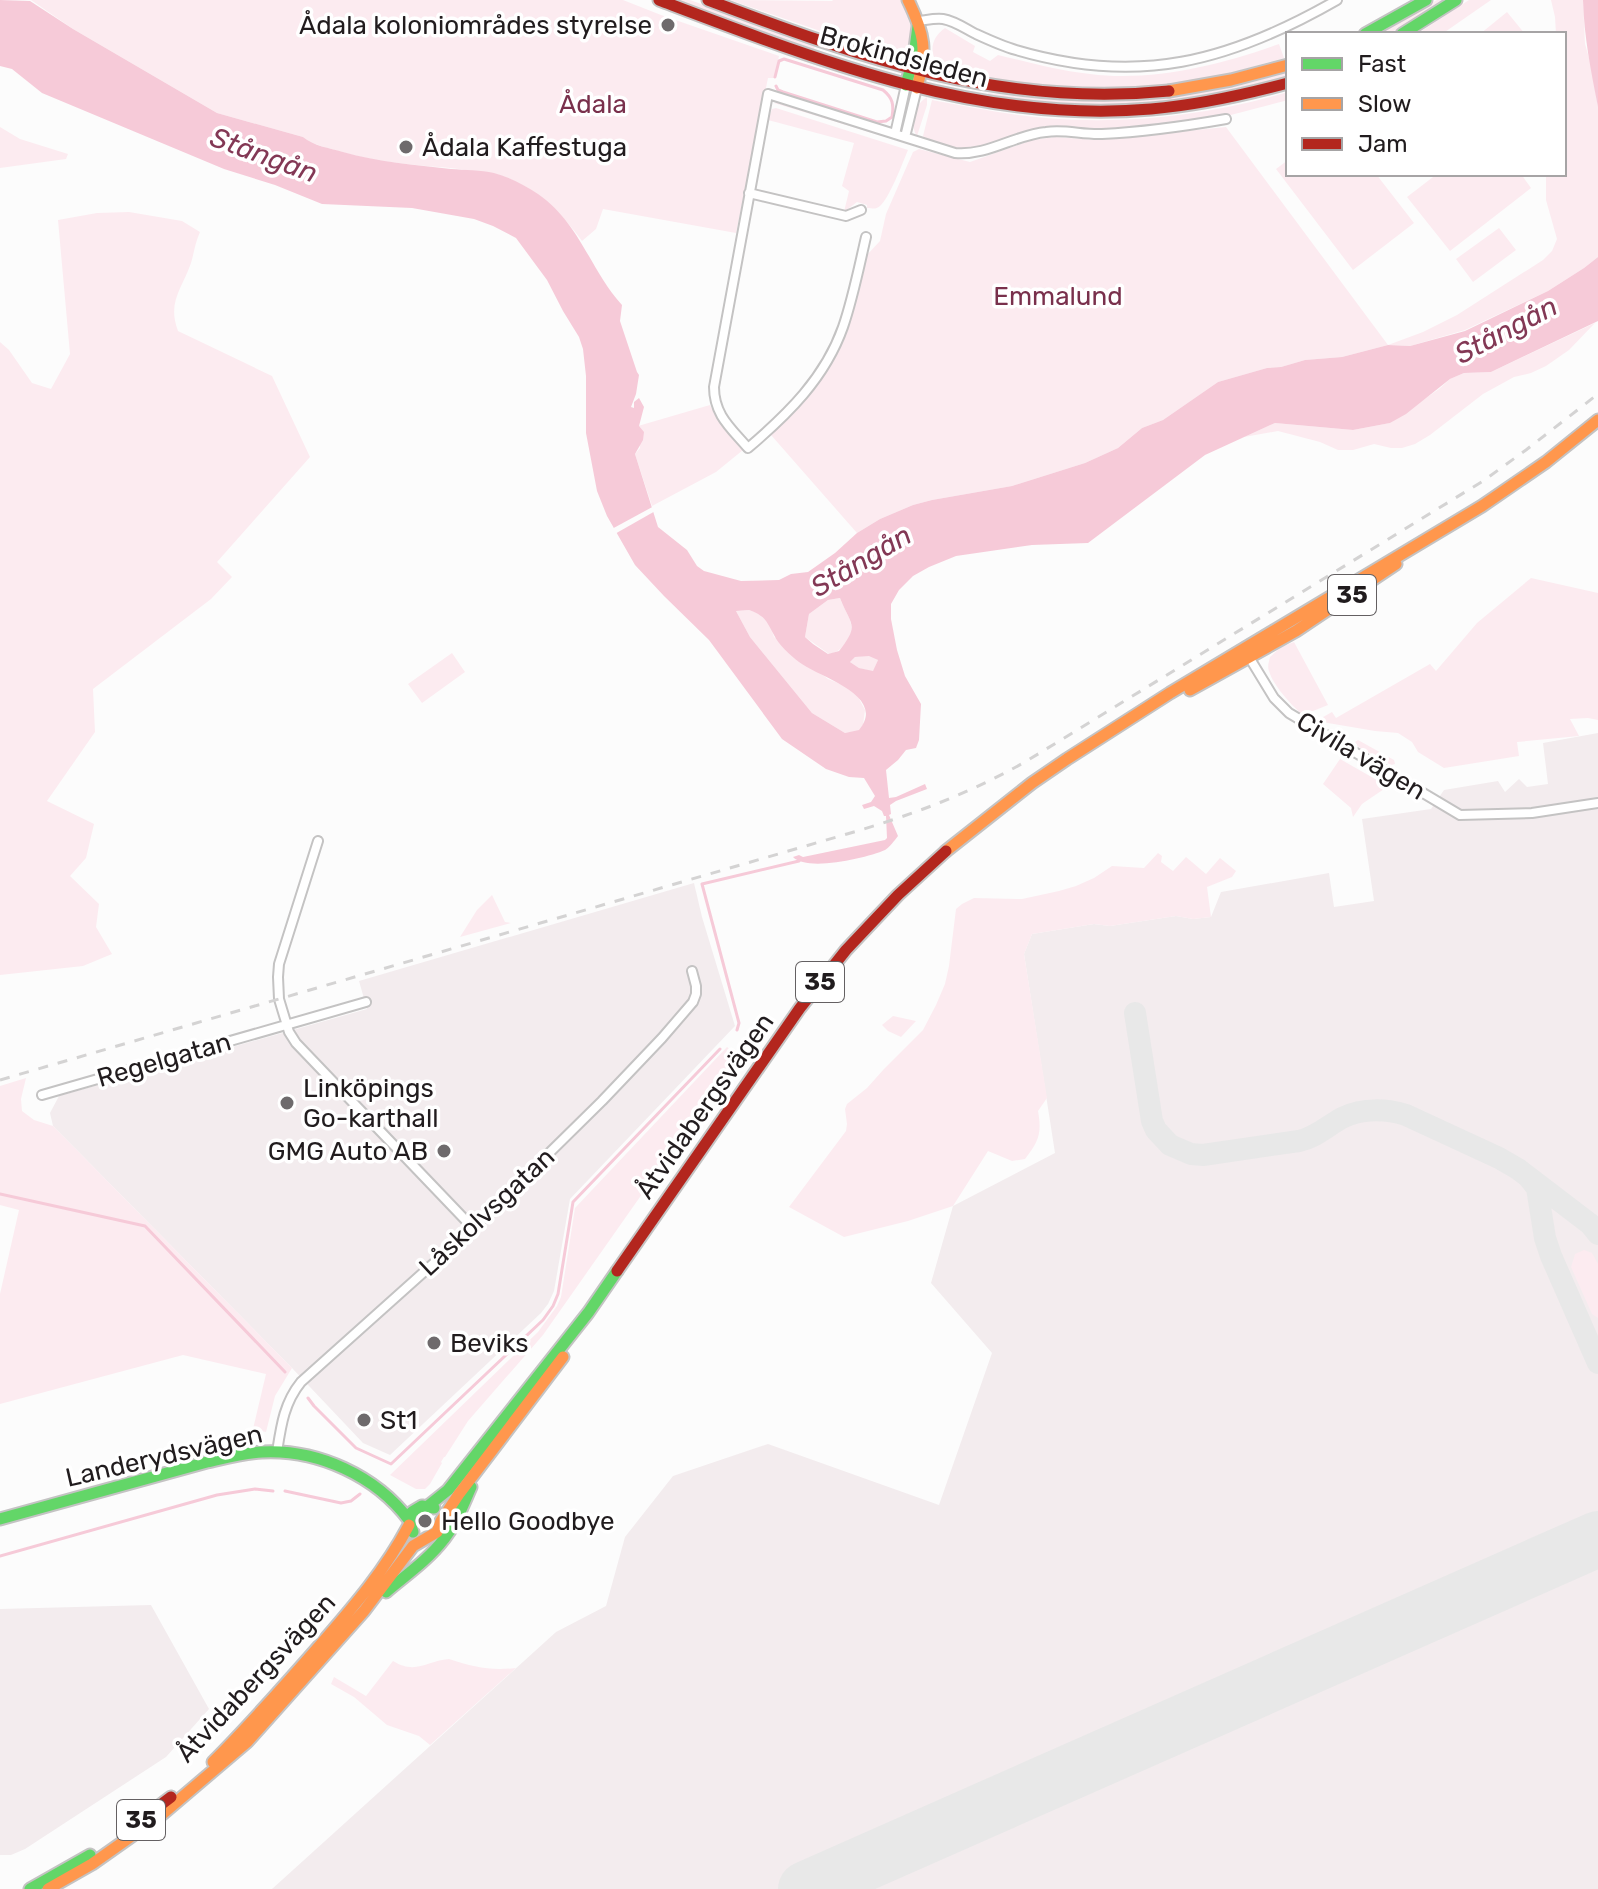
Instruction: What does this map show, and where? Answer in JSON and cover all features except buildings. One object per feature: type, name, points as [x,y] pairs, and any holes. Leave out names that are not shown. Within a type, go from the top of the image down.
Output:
[{"type":"main road","name":"Brokindsleden","points":[[659,0],[805,54],[912,87],[989,103],[1046,110],[1151,111],[1211,102],[1286,84]]},
{"type":"main road","name":"Brokindsleden","points":[[708,0],[797,34],[890,63],[1053,94],[1145,93],[1195,87],[1250,77],[1286,66]]},
{"type":"main road","points":[[908,0],[925,42],[925,58],[916,70]]},
{"type":"main road","points":[[1369,32],[1426,0]]},
{"type":"main road","points":[[1405,32],[1456,0]]},
{"type":"main road","points":[[912,87],[919,21]]},
{"type":"main road","points":[[890,63],[905,56],[915,42]]},
{"type":"main road","name":"Åtvidabergsvägen","points":[[426,1506],[448,1490],[588,1313],[800,1008],[846,950],[926,869],[994,812],[1067,759],[1246,654],[1391,559],[1451,525],[1519,481],[1598,420]]},
{"type":"main road","name":"Åtvidabergsvägen","points":[[441,1521],[575,1340],[588,1313]]},
{"type":"main road","name":"Landerydsvägen","points":[[0,1519],[206,1463],[241,1455],[277,1452],[318,1459],[341,1467],[379,1489],[426,1506]]},
{"type":"main road","name":"Åtvidabergsvägen","points":[[364,1611],[443,1540],[489,1457]]},
{"type":"main road","name":"Landerydsvägen","points":[[379,1489],[401,1509],[409,1523]]},
{"type":"main road","points":[[426,1506],[438,1512],[441,1521]]},
{"type":"main road","name":"35","points":[[409,1523],[414,1510],[426,1506]]},
{"type":"main road","name":"35","points":[[426,1538],[437,1532],[441,1521]]},
{"type":"main road","points":[[409,1523],[416,1535],[426,1538]]},
{"type":"main road","name":"Åtvidabergsvägen","points":[[30,1889],[127,1830],[210,1765],[240,1736],[344,1618],[391,1557],[409,1523]]},
{"type":"main road","name":"Åtvidabergsvägen","points":[[48,1889],[131,1837],[182,1799],[247,1742],[364,1611],[413,1546],[426,1538]]},
{"type":"street","points":[[919,21],[944,19],[993,42],[1051,59],[1094,66],[1134,67],[1190,61],[1244,46],[1337,0]]},
{"type":"street","points":[[895,134],[912,87]]},
{"type":"street","points":[[905,137],[912,87]]},
{"type":"street","points":[[866,237],[843,329],[829,359],[795,406],[748,448],[719,413],[714,400],[714,387],[768,94],[955,153],[968,154],[1050,131],[1101,134],[1226,119]]},
{"type":"street","points":[[749,193],[846,216],[861,210]]},
{"type":"street","name":"Civila vägen","points":[[1246,654],[1274,698],[1289,713],[1460,815],[1532,813],[1598,803]]},
{"type":"street","points":[[318,841],[279,964],[277,988],[287,1024],[296,1043],[473,1228]]},
{"type":"street","name":"Låskolvsgatan","points":[[277,1452],[285,1409],[301,1382],[473,1228],[592,1110],[687,1010],[696,994],[692,971]]},
{"type":"street","name":"Regelgatan","points":[[42,1095],[366,1002]]},
{"type":"shaded area","points":[[1598,733],[1598,1889],[272,1889],[556,1632],[606,1606],[625,1537],[673,1476],[768,1444],[939,1505],[992,1353],[931,1283],[953,1206],[1055,1153],[1024,954],[1032,934],[1176,916],[1193,919],[1211,917],[1221,892],[1329,873],[1334,907],[1374,901],[1362,819],[1431,809],[1444,790],[1498,781],[1505,792],[1519,779],[1527,787],[1548,784],[1543,743]]},
{"type":"shaded area","points":[[694,883],[735,1026],[570,1199],[554,1291],[541,1313],[390,1455],[363,1443],[53,1126],[50,1113],[59,1096],[367,1009],[359,981]]},
{"type":"shaded area","points":[[151,1605],[209,1709],[166,1757],[25,1849],[11,1855],[0,1855],[0,1609]]},
{"type":"green space","name":"Ådala","points":[[31,0],[623,0],[779,56],[774,78],[768,78],[736,233],[603,209],[596,229],[582,241],[545,200],[522,185],[496,174],[363,157],[217,113],[73,29]]},
{"type":"green space","points":[[677,0],[690,0],[815,45],[814,50]]},
{"type":"green space","points":[[730,0],[901,0],[910,25],[910,42],[900,53],[890,55]]},
{"type":"green space","points":[[1437,0],[1445,0],[1392,32],[1383,32]]},
{"type":"green space","points":[[1469,0],[1491,0],[1445,32],[1420,32]]},
{"type":"green space","points":[[1551,0],[1583,0],[1585,44],[1598,107],[1598,257],[1548,291],[1465,330],[1410,346],[1388,345],[1457,315],[1543,260],[1552,251],[1557,239],[1546,200],[1546,176],[1566,176],[1566,32],[1556,32]]},
{"type":"green space","points":[[1507,12],[1523,32],[1482,32]]},
{"type":"green space","points":[[945,28],[975,46],[973,52],[990,61],[998,55],[1090,74],[1162,74],[1234,59],[1279,44],[1284,58],[1216,77],[1151,86],[1080,89],[944,71],[935,60],[932,49],[939,33]]},
{"type":"green space","points":[[1286,73],[1286,78],[1250,87],[1176,101],[1065,105],[988,97],[988,93],[1065,100],[1140,100],[1250,83]]},
{"type":"green space","points":[[1286,93],[1286,101],[1227,116],[1103,131],[1045,128],[978,149],[956,149],[923,136],[932,100],[1032,117],[1107,120],[1168,116]]},
{"type":"green space","points":[[927,97],[927,105],[917,136],[914,115]]},
{"type":"green space","points":[[774,103],[912,144],[912,145]]},
{"type":"green space","points":[[772,109],[908,150],[884,202],[878,207],[867,208],[867,205],[857,202],[844,212],[849,191],[842,186],[854,143],[768,120]]},
{"type":"green space","points":[[0,127],[20,139],[68,154],[66,159],[0,168]]},
{"type":"green space","name":"Emmalund","points":[[1226,127],[1388,345],[1342,357],[1305,360],[1267,368],[1218,382],[1163,420],[1142,428],[1118,448],[1085,463],[1012,486],[913,505],[857,533],[771,435],[798,409],[833,359],[848,324],[865,257],[880,241],[886,214],[913,152],[919,149],[970,162],[1032,140],[1055,137],[1097,140]]},
{"type":"green space","points":[[1286,162],[1286,176],[1378,176],[1414,223],[1353,270],[1276,169]]},
{"type":"green space","points":[[1434,176],[1522,176],[1531,188],[1450,251],[1407,197]]},
{"type":"green space","points":[[129,212],[182,221],[200,232],[175,304],[178,331],[272,376],[310,457],[217,562],[232,577],[211,599],[93,689],[95,732],[47,801],[94,824],[86,858],[70,876],[99,904],[96,927],[112,954],[83,966],[0,975],[0,342],[32,383],[51,389],[70,354],[58,220],[97,213]]},
{"type":"green space","points":[[1499,228],[1516,250],[1473,282],[1456,259]]},
{"type":"green space","points":[[1595,323],[1569,350],[1546,366],[1514,377],[1483,394],[1415,444],[1391,448],[1374,444],[1353,450],[1338,450],[1278,431],[1244,437],[1275,423],[1353,430],[1390,423],[1450,379],[1464,373],[1491,372]]},
{"type":"green space","points":[[710,405],[743,450],[716,472],[652,506],[635,454],[640,448],[638,426]]},
{"type":"green space","points":[[1531,578],[1598,593],[1598,720],[1570,719],[1579,736],[1517,742],[1519,756],[1444,768],[1418,752],[1412,742],[1398,733],[1316,721],[1332,712],[1336,718],[1430,664],[1436,671],[1477,623]]},
{"type":"green space","points":[[840,598],[850,620],[850,637],[842,647],[829,654],[805,637],[809,614],[828,600]]},
{"type":"green space","points":[[749,610],[760,614],[770,625],[774,637],[828,679],[857,695],[865,710],[859,731],[845,733],[812,713],[750,637],[736,611]]},
{"type":"green space","points":[[1294,642],[1328,705],[1303,715],[1279,689],[1268,667],[1270,657],[1281,647]]},
{"type":"green space","points":[[452,653],[465,672],[422,703],[408,684]]},
{"type":"green space","points":[[869,655],[878,660],[873,672],[850,662],[855,657]]},
{"type":"green space","points":[[1358,740],[1394,760],[1395,764],[1391,765],[1357,746],[1355,742]]},
{"type":"green space","points":[[1340,759],[1385,786],[1362,804],[1353,817],[1351,808],[1323,784]]},
{"type":"green space","points":[[1158,853],[1162,856],[1161,862],[1173,871],[1186,857],[1206,874],[1220,858],[1236,871],[1232,877],[1207,887],[1211,917],[1193,919],[1176,916],[1032,934],[1024,954],[1047,1098],[1038,1111],[1038,1136],[1025,1159],[1012,1161],[988,1151],[953,1206],[844,1237],[789,1207],[846,1131],[847,1104],[867,1088],[923,1030],[945,984],[956,909],[974,898],[1022,899],[1059,891],[1094,878],[1112,866],[1144,868]]},
{"type":"green space","points":[[492,895],[505,922],[511,923],[460,937],[477,910]]},
{"type":"green space","points":[[893,1016],[916,1021],[901,1037],[882,1025]]},
{"type":"green space","points":[[727,1047],[739,1056],[543,1335],[468,1421],[430,1484],[425,1489],[416,1489],[390,1475],[538,1332],[561,1297],[575,1208]]},
{"type":"green space","points":[[26,1078],[21,1099],[22,1111],[34,1120],[53,1126],[292,1368],[275,1396],[266,1432],[253,1429],[266,1374],[183,1355],[0,1404],[0,1294],[19,1210],[0,1205],[0,1086]]},
{"type":"green space","points":[[1584,1250],[1592,1253],[1598,1264],[1598,1318],[1592,1314],[1571,1267],[1575,1254]]},
{"type":"green space","points":[[449,1659],[482,1668],[516,1668],[430,1745],[419,1736],[387,1725],[354,1697],[331,1684],[334,1677],[366,1696],[393,1661],[415,1667]]},
{"type":"water","name":"Stångån","points":[[0,0],[30,1],[217,113],[303,137],[317,145],[383,161],[494,173],[538,194],[575,233],[622,305],[620,321],[639,375],[631,407],[634,408],[634,402],[639,398],[644,407],[639,426],[644,432],[643,440],[635,454],[658,527],[687,550],[704,571],[741,581],[779,580],[791,574],[808,572],[857,533],[913,505],[1012,486],[1085,463],[1118,448],[1142,428],[1163,420],[1218,382],[1305,360],[1342,357],[1388,345],[1410,346],[1465,331],[1548,291],[1598,257],[1598,321],[1491,372],[1464,373],[1450,379],[1390,423],[1353,430],[1275,423],[1205,455],[1088,543],[1032,545],[956,556],[913,576],[891,604],[891,619],[905,676],[921,704],[919,740],[916,748],[906,750],[886,770],[889,798],[925,784],[927,789],[890,805],[889,815],[898,836],[885,850],[852,860],[811,863],[793,857],[885,840],[886,816],[874,806],[864,809],[862,805],[871,802],[875,796],[864,778],[849,777],[826,769],[782,739],[709,640],[635,565],[607,516],[597,491],[586,433],[586,376],[579,337],[547,280],[516,238],[474,219],[412,208],[322,204],[224,169],[42,93],[12,69],[0,66]],"holes":[[[840,598],[852,625],[850,635],[839,651],[828,654],[805,637],[809,614],[828,600]],[[749,610],[762,617],[785,650],[808,668],[858,697],[865,707],[866,718],[859,730],[845,733],[812,713],[750,637],[736,611]],[[869,656],[878,660],[873,671],[850,662],[855,657]]]},
{"type":"water","points":[[1583,0],[1598,0],[1598,107],[1586,41]]},
{"type":"pier","points":[[656,505],[657,510],[613,535],[610,530]]},
{"type":"waterway","points":[[775,77],[779,61],[784,59],[883,90],[892,102],[892,117],[877,122],[783,92],[776,86]]},
{"type":"waterway","points":[[737,1030],[739,1023],[702,884],[799,861]]},
{"type":"waterway","points":[[308,1398],[356,1448],[391,1464],[543,1320],[558,1294],[573,1202],[720,1049]]},
{"type":"waterway","points":[[0,1194],[145,1226],[285,1372]]},
{"type":"waterway","points":[[0,1556],[217,1495],[255,1489],[273,1491]]},
{"type":"waterway","points":[[285,1491],[341,1503],[351,1501],[360,1494]]},
{"type":"taxiway","points":[[1135,1013],[1152,1121],[1170,1145],[1191,1154],[1203,1155],[1299,1141],[1359,1112],[1399,1113],[1518,1169],[1590,1224],[1598,1234]]},
{"type":"taxiway","points":[[1529,1178],[1537,1188],[1551,1256],[1598,1363]]},
{"type":"runway","points":[[806,1889],[1598,1539]]},
{"type":"railway","points":[[0,1080],[847,834],[960,794],[1025,762],[1483,481],[1598,394]]},
{"type":"traffic: fast","points":[[1369,32],[1426,0]]},
{"type":"traffic: fast","points":[[1405,32],[1456,0]]},
{"type":"traffic: fast","points":[[906,85],[918,26]]},
{"type":"traffic: fast","points":[[428,1506],[448,1490],[588,1313],[617,1271]]},
{"type":"traffic: fast","points":[[0,1519],[207,1462],[262,1452],[283,1452],[324,1461],[363,1478],[396,1504],[409,1520]]},
{"type":"traffic: fast","points":[[386,1592],[438,1547],[456,1521],[471,1487]]},
{"type":"traffic: fast","points":[[413,1532],[409,1520],[412,1512],[422,1506],[434,1508]]},
{"type":"traffic: fast","points":[[30,1889],[90,1855]]},
{"type":"traffic: slow","points":[[908,0],[923,43],[917,88]]},
{"type":"traffic: slow","points":[[1169,91],[1231,80],[1286,66]]},
{"type":"traffic: slow","points":[[946,851],[1067,759],[1170,693],[1482,506],[1546,462],[1598,420]]},
{"type":"traffic: slow","points":[[1190,690],[1296,631],[1396,564]]},
{"type":"traffic: slow","points":[[48,1889],[92,1864],[160,1816],[247,1742],[364,1611],[413,1546],[437,1532],[459,1494],[563,1357]]},
{"type":"traffic: slow","points":[[213,1762],[357,1601],[380,1572],[409,1525]]},
{"type":"traffic: jam","points":[[659,0],[778,44],[900,83],[1024,107],[1087,111],[1151,109],[1220,99],[1286,83]]},
{"type":"traffic: jam","points":[[708,0],[822,41],[934,74],[1048,92],[1108,94],[1169,91]]},
{"type":"traffic: jam","points":[[617,1271],[800,1008],[846,950],[898,895],[946,851]]},
{"type":"traffic: jam","points":[[138,1822],[171,1797]]},
{"type":"place","name":"Ådala koloniområdes styrelse","points":[[668,25]]},
{"type":"place","name":"Ådala Kaffestuga","points":[[406,147]]},
{"type":"place","name":"Linköpings Go-karthall","points":[[287,1103]]},
{"type":"place","name":"GMG Auto AB","points":[[444,1151]]},
{"type":"place","name":"Beviks","points":[[434,1343]]},
{"type":"place","name":"St1","points":[[364,1420]]},
{"type":"place","name":"Hello Goodbye","points":[[425,1521]]}]
